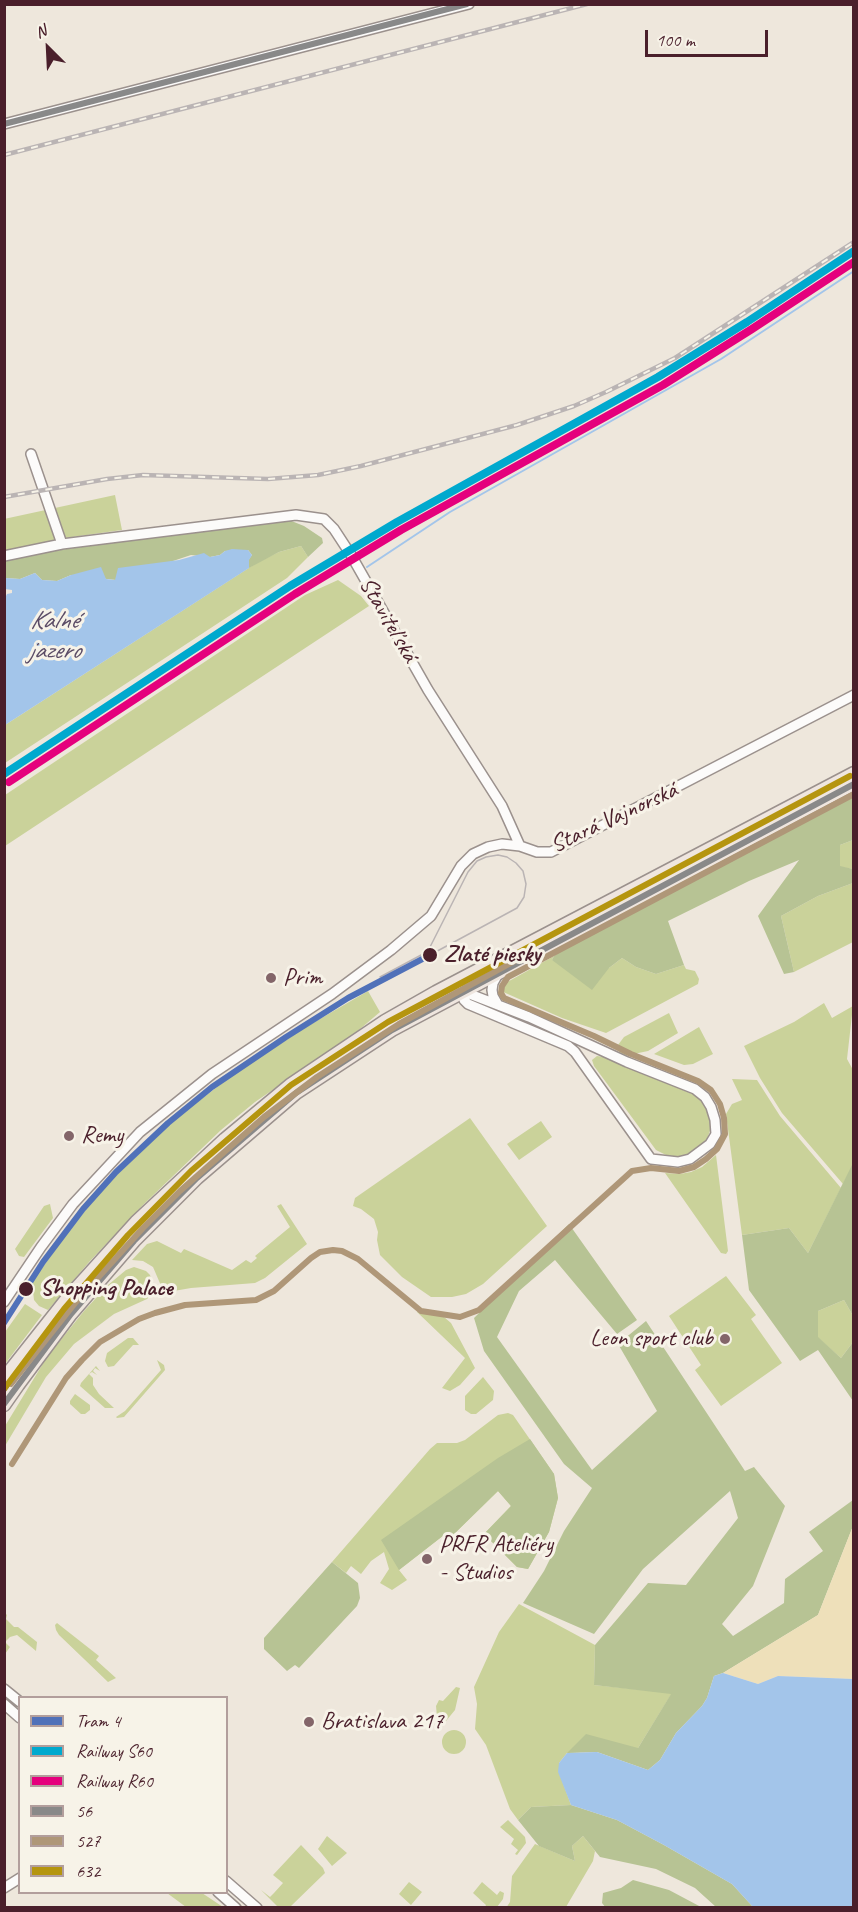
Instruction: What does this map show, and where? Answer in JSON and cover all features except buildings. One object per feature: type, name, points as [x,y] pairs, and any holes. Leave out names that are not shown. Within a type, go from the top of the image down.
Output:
[{"type":"main road","points":[[4,1378],[103,1257],[158,1200],[275,1096],[394,1016],[436,992],[854,773]]},
{"type":"main road","points":[[4,1405],[43,1351],[113,1264],[164,1210],[285,1102],[392,1030],[854,784]]},
{"type":"street","points":[[4,124],[469,4]]},
{"type":"street","points":[[31,454],[62,544]]},
{"type":"street","name":"Staviteľská","points":[[4,556],[62,544],[296,515],[324,519],[349,550],[428,690],[502,806],[520,846]]},
{"type":"street","name":"Stará Vajnorská","points":[[4,1302],[73,1204],[141,1132],[212,1074],[332,994],[391,950],[431,916],[461,866],[473,854],[493,845],[520,846],[537,852],[551,852],[854,695]]},
{"type":"street","points":[[462,991],[484,966]]},
{"type":"street","points":[[498,1005],[493,996],[492,985],[502,970]]},
{"type":"street","points":[[436,992],[462,991],[695,1089],[705,1097],[711,1107],[716,1134],[710,1144],[690,1159],[678,1162],[651,1159],[568,1046],[468,1004],[464,1000],[462,991]]},
{"type":"street","points":[[4,1689],[18,1700]]},
{"type":"street","points":[[4,1704],[18,1716]]},
{"type":"street","points":[[4,1888],[18,1879]]},
{"type":"street","points":[[228,1883],[257,1908]]},
{"type":"street","points":[[219,1894],[236,1908]]},
{"type":"green space","points":[[115,495],[122,530],[65,538],[5,552],[4,519]]},
{"type":"green space","points":[[289,520],[304,526],[322,538],[323,543],[308,557],[301,546],[279,552],[249,568],[249,559],[252,555],[248,550],[225,551],[220,555],[210,557],[191,555],[116,580],[71,575],[57,581],[42,580],[35,573],[20,579],[5,578],[5,560],[66,549]]},
{"type":"green space","points":[[301,546],[308,557],[287,578],[5,763],[5,725],[258,562],[279,552]]},
{"type":"green space","points":[[338,580],[361,596],[369,606],[5,846],[5,795],[305,595]]},
{"type":"green space","points":[[853,791],[853,840],[840,845],[840,866],[853,869],[853,883],[818,896],[781,916],[794,972],[784,974],[758,916],[799,860],[749,881],[668,921],[684,965],[656,974],[636,967],[622,958],[609,968],[592,990],[552,960],[554,956],[573,943],[799,816]]},
{"type":"green space","points":[[853,840],[853,869],[840,867],[840,845]]},
{"type":"green space","points":[[853,883],[853,942],[794,972],[781,916],[818,896]]},
{"type":"green space","points":[[554,956],[552,960],[609,968],[622,958],[636,967],[656,974],[684,965],[686,969],[695,971],[699,979],[698,984],[606,1033],[562,1018],[501,991],[502,985]]},
{"type":"green space","points":[[368,991],[380,1012],[353,1035],[255,1102],[221,1130],[144,1204],[48,1310],[39,1306],[34,1300],[32,1282],[67,1233],[106,1185],[179,1116],[229,1078],[301,1030]]},
{"type":"green space","points":[[824,1003],[832,1018],[853,1006],[847,1059],[853,1070],[854,1163],[843,1184],[782,1113],[760,1078],[744,1046],[794,1022]]},
{"type":"green space","points":[[669,1013],[678,1033],[648,1051],[624,1056],[621,1054],[618,1045],[624,1037]]},
{"type":"green space","points":[[699,1027],[713,1054],[693,1064],[684,1065],[654,1054]]},
{"type":"green space","points":[[597,1056],[697,1096],[708,1109],[712,1125],[706,1142],[693,1153],[681,1157],[668,1156],[656,1150],[594,1066],[592,1060]]},
{"type":"green space","points":[[732,1079],[757,1080],[780,1116],[841,1188],[808,1253],[789,1228],[742,1235],[726,1114],[732,1104],[742,1100]]},
{"type":"green space","points":[[470,1118],[547,1226],[483,1284],[466,1294],[431,1297],[402,1277],[380,1255],[378,1232],[374,1219],[353,1206],[355,1198]]},
{"type":"green space","points":[[541,1121],[552,1137],[519,1160],[507,1144]]},
{"type":"green space","points":[[716,1155],[728,1251],[726,1254],[721,1253],[665,1173],[691,1172],[702,1167]]},
{"type":"green space","points":[[853,1163],[853,1316],[844,1300],[818,1311],[818,1337],[841,1358],[853,1342],[853,1401],[818,1350],[800,1361],[749,1290],[742,1235],[789,1228],[808,1253]]},
{"type":"green space","points":[[50,1204],[53,1218],[24,1257],[19,1256],[15,1249],[44,1206]]},
{"type":"green space","points":[[281,1204],[307,1244],[265,1278],[255,1283],[168,1292],[162,1288],[153,1267],[143,1261],[132,1260],[147,1244],[157,1241],[181,1253],[184,1249],[232,1270],[246,1260],[251,1263],[257,1258],[255,1256],[290,1227],[277,1206]]},
{"type":"green space","points":[[569,1224],[637,1320],[617,1334],[555,1260],[519,1291],[497,1337],[592,1470],[657,1411],[618,1344],[646,1321],[745,1471],[754,1467],[785,1506],[753,1586],[722,1624],[733,1636],[784,1603],[785,1579],[823,1551],[809,1532],[853,1500],[853,1526],[818,1615],[723,1673],[714,1676],[702,1706],[676,1733],[660,1760],[648,1770],[597,1752],[567,1753],[586,1734],[638,1748],[671,1694],[594,1685],[595,1645],[648,1583],[686,1585],[738,1518],[730,1491],[643,1569],[594,1634],[523,1603],[544,1571],[564,1531],[592,1488],[564,1464],[484,1351],[474,1318]]},
{"type":"green space","points":[[134,1267],[150,1275],[154,1288],[152,1294],[147,1299],[114,1314],[74,1344],[46,1377],[5,1446],[5,1426],[47,1357],[108,1285],[126,1270]]},
{"type":"green space","name":"Leon sport club","points":[[726,1276],[756,1315],[751,1319],[782,1363],[721,1406],[695,1370],[701,1365],[669,1316]]},
{"type":"green space","points":[[265,1296],[248,1302],[170,1309],[131,1324],[168,1308],[193,1303],[247,1300]]},
{"type":"green space","points":[[844,1300],[853,1316],[853,1342],[841,1358],[818,1338],[818,1311]]},
{"type":"green space","points":[[25,1304],[42,1315],[5,1364],[5,1332]]},
{"type":"green space","points":[[419,1309],[444,1317],[451,1323],[475,1368],[460,1385],[450,1391],[442,1388],[465,1358],[417,1312]]},
{"type":"green space","points":[[128,1338],[133,1338],[139,1345],[133,1345],[114,1366],[108,1367],[105,1361],[107,1353]]},
{"type":"green space","points":[[157,1360],[164,1365],[165,1370],[124,1417],[117,1418],[161,1370]]},
{"type":"green space","points":[[96,1366],[100,1371],[95,1368],[93,1371],[97,1375],[92,1372],[89,1374],[93,1378],[93,1385],[114,1408],[105,1408],[80,1386],[81,1383]]},
{"type":"green space","points":[[483,1377],[494,1391],[493,1400],[476,1414],[471,1414],[465,1410],[465,1396]]},
{"type":"green space","points":[[75,1394],[90,1405],[90,1410],[85,1414],[81,1414],[70,1404]]},
{"type":"green space","points":[[508,1413],[513,1415],[554,1474],[558,1498],[549,1532],[528,1569],[517,1567],[484,1534],[511,1506],[498,1491],[453,1535],[444,1535],[399,1570],[407,1580],[392,1590],[380,1583],[389,1569],[384,1552],[371,1561],[361,1574],[351,1566],[346,1573],[332,1562],[437,1443],[457,1443],[465,1440],[498,1415]]},
{"type":"green space","points":[[530,1439],[554,1474],[558,1498],[549,1532],[528,1569],[517,1567],[484,1534],[511,1506],[498,1491],[453,1535],[444,1535],[399,1570],[381,1540],[498,1458]]},
{"type":"green space","points":[[332,1562],[358,1583],[360,1598],[357,1606],[299,1668],[295,1665],[287,1671],[264,1649],[264,1638]]},
{"type":"green space","points":[[519,1604],[595,1645],[594,1685],[672,1693],[638,1748],[567,1753],[559,1763],[559,1772],[571,1805],[531,1807],[518,1820],[510,1809],[486,1745],[475,1729],[477,1704],[474,1687],[499,1632]]},
{"type":"green space","points":[[5,1613],[6,1619],[14,1627],[18,1627],[37,1642],[36,1651],[17,1635],[5,1642]]},
{"type":"green space","points":[[57,1623],[99,1656],[96,1660],[116,1678],[108,1682],[59,1635],[55,1625]]},
{"type":"green space","points":[[5,1642],[10,1647],[5,1654]]},
{"type":"green space","points":[[456,1687],[460,1688],[455,1710],[446,1721],[442,1721],[437,1717],[436,1706],[439,1700],[443,1701]]},
{"type":"green space","points":[[454,1730],[462,1734],[466,1742],[462,1750],[454,1754],[446,1750],[442,1742],[446,1734]]},
{"type":"green space","points":[[571,1805],[617,1820],[664,1845],[732,1884],[753,1907],[716,1907],[695,1888],[656,1869],[600,1857],[583,1836],[572,1846],[575,1861],[539,1846],[518,1820],[531,1807]]},
{"type":"green space","points":[[508,1820],[525,1837],[526,1843],[517,1855],[515,1854],[518,1850],[511,1844],[514,1839],[500,1827]]},
{"type":"green space","points":[[327,1836],[347,1853],[332,1866],[318,1849]]},
{"type":"green space","points":[[583,1836],[595,1851],[593,1861],[566,1907],[506,1908],[510,1902],[512,1876],[535,1844],[575,1861],[572,1846]]},
{"type":"green space","points":[[301,1845],[325,1873],[290,1907],[278,1907],[261,1890],[270,1897],[283,1883],[273,1875]]},
{"type":"green space","points":[[633,1880],[669,1890],[701,1907],[606,1908],[602,1903],[603,1893],[621,1888]]},
{"type":"green space","points":[[409,1882],[422,1892],[411,1905],[399,1894]]},
{"type":"green space","points":[[482,1882],[497,1895],[500,1891],[504,1893],[497,1907],[485,1907],[486,1905],[473,1893]]},
{"type":"green space","points":[[168,1894],[204,1894],[223,1907],[186,1907]]},
{"type":"sand","points":[[853,1526],[853,1679],[778,1676],[758,1684],[723,1673],[818,1615]]},
{"type":"water","name":"Kalné jazero","points":[[232,549],[248,550],[252,555],[249,568],[5,725],[5,598],[7,594],[12,593],[12,590],[5,589],[5,578],[20,579],[35,573],[42,580],[57,581],[101,567],[106,579],[115,580],[118,568],[179,560],[204,553],[210,557]]},
{"type":"water","points":[[723,1673],[758,1684],[778,1676],[853,1679],[853,1907],[753,1907],[732,1884],[664,1845],[617,1820],[571,1805],[558,1772],[559,1763],[567,1753],[597,1752],[648,1770],[660,1760],[676,1733],[702,1706],[714,1676]]},
{"type":"waterway","points":[[367,567],[450,512],[721,359],[854,271]]},
{"type":"tram line","points":[[380,977],[429,949],[468,872],[477,861],[498,855],[507,857],[516,863],[523,871],[526,884],[524,897],[517,908],[430,955]]},
{"type":"tram line","name":"4","points":[[4,1323],[43,1262],[83,1209],[116,1172],[168,1123],[212,1087],[286,1037],[348,998],[430,955]]},
{"type":"railway","points":[[4,155],[587,4]]},
{"type":"railway","points":[[4,497],[143,475],[268,479],[318,475],[517,425],[574,406],[675,358],[854,242]]},
{"type":"rail line","name":"S60","points":[[4,774],[290,586],[397,522],[658,377],[747,322],[854,251]]},
{"type":"rail line","name":"R60","points":[[9,782],[295,594],[401,530],[663,385],[854,262]]},
{"type":"transit line","name":"56","points":[[4,124],[467,4]]},
{"type":"transit line","name":"632","points":[[4,1389],[64,1309],[128,1235],[191,1171],[291,1085],[388,1022],[850,776]]},
{"type":"transit line","name":"56","points":[[4,1404],[71,1314],[134,1241],[197,1178],[296,1093],[392,1030],[854,784]]},
{"type":"transit line","name":"527","points":[[12,1464],[66,1378],[100,1342],[139,1319],[185,1305],[256,1300],[274,1291],[320,1252],[333,1250],[342,1251],[358,1259],[421,1311],[460,1317],[479,1310],[632,1171],[651,1168],[679,1171],[694,1167],[706,1159],[717,1149],[725,1134],[720,1104],[711,1090],[698,1081],[504,998],[501,993],[502,986],[508,977],[854,794]]},
{"type":"transit line","name":"527","points":[[11,1384],[76,1302],[143,1228],[180,1191],[264,1117],[317,1077],[399,1024],[516,960]]},
{"type":"place","name":"Zlaté piesky","points":[[430,955]]},
{"type":"place","name":"Prim","points":[[271,978]]},
{"type":"place","name":"Remy","points":[[69,1136]]},
{"type":"place","name":"Shopping Palace","points":[[26,1289]]},
{"type":"place","name":"Leon sport club","points":[[725,1339]]},
{"type":"place","name":"PRFR Ateliéry - Studios","points":[[427,1559]]},
{"type":"place","name":"Bratislava 217","points":[[309,1722]]}]
